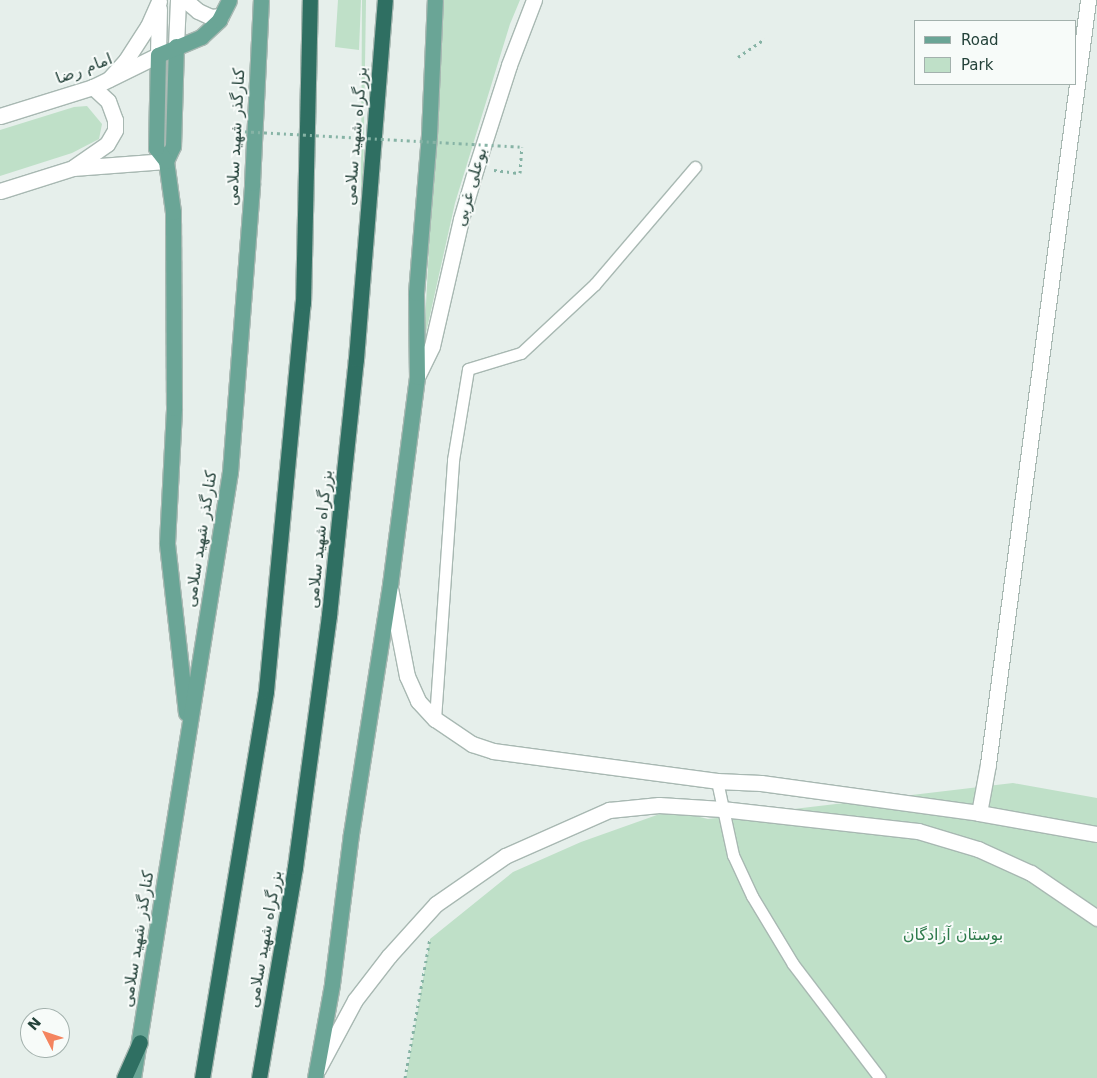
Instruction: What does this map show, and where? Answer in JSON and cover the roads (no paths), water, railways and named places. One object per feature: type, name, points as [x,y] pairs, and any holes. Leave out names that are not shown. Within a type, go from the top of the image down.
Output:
[{"type":"highway","points":[[202,1078],[267,682],[303,303],[310,0]]},
{"type":"highway","name":"بزرگراه شهید سلامی","points":[[259,1078],[295,867],[329,615],[356,359],[385,0]]},
{"type":"highway","points":[[124,1078],[140,1042]]},
{"type":"main road","name":"امام رضا","points":[[158,55],[200,37],[221,16],[229,0]]},
{"type":"main road","name":"کنارگذر شهید سلامی","points":[[133,1078],[230,472],[252,183],[260,0]]},
{"type":"main road","points":[[316,1076],[332,984],[351,834],[390,585],[417,377],[416,293],[429,135],[434,0]]},
{"type":"main road","points":[[166,161],[173,146],[176,46]]},
{"type":"main road","points":[[158,55],[156,148],[166,161],[173,212],[174,408],[167,543],[188,731]]},
{"type":"street","points":[[158,55],[159,0]]},
{"type":"street","points":[[108,80],[143,35],[159,0]]},
{"type":"street","points":[[176,46],[178,0]]},
{"type":"street","points":[[185,0],[198,11],[211,17],[221,16]]},
{"type":"street","name":"بوعلی غربی","points":[[417,377],[432,346],[461,219],[476,168],[509,65],[534,0]]},
{"type":"street","points":[[1077,84],[1088,0]]},
{"type":"street","name":"امام رضا","points":[[0,116],[93,87],[158,55]]},
{"type":"street","points":[[979,813],[988,764],[1077,85]]},
{"type":"street","points":[[73,168],[107,144],[115,130],[115,120],[108,100],[93,87]]},
{"type":"street","points":[[0,191],[73,168],[166,161]]},
{"type":"street","points":[[390,585],[407,676],[418,701],[435,720],[472,744],[493,752],[717,781],[761,783],[979,813],[1097,834]]},
{"type":"street","points":[[316,1076],[355,1000],[389,956],[436,904],[506,856],[609,810],[659,806],[722,809],[918,831],[978,849],[1031,873],[1097,918]]},
{"type":"lane","points":[[435,720],[453,460],[468,369],[521,353],[595,284],[695,167]]},
{"type":"lane","points":[[717,781],[733,855],[752,896],[793,964],[880,1078]]},
{"type":"park label","name":"بوستان آزادگان","points":[[953,935]]}]
